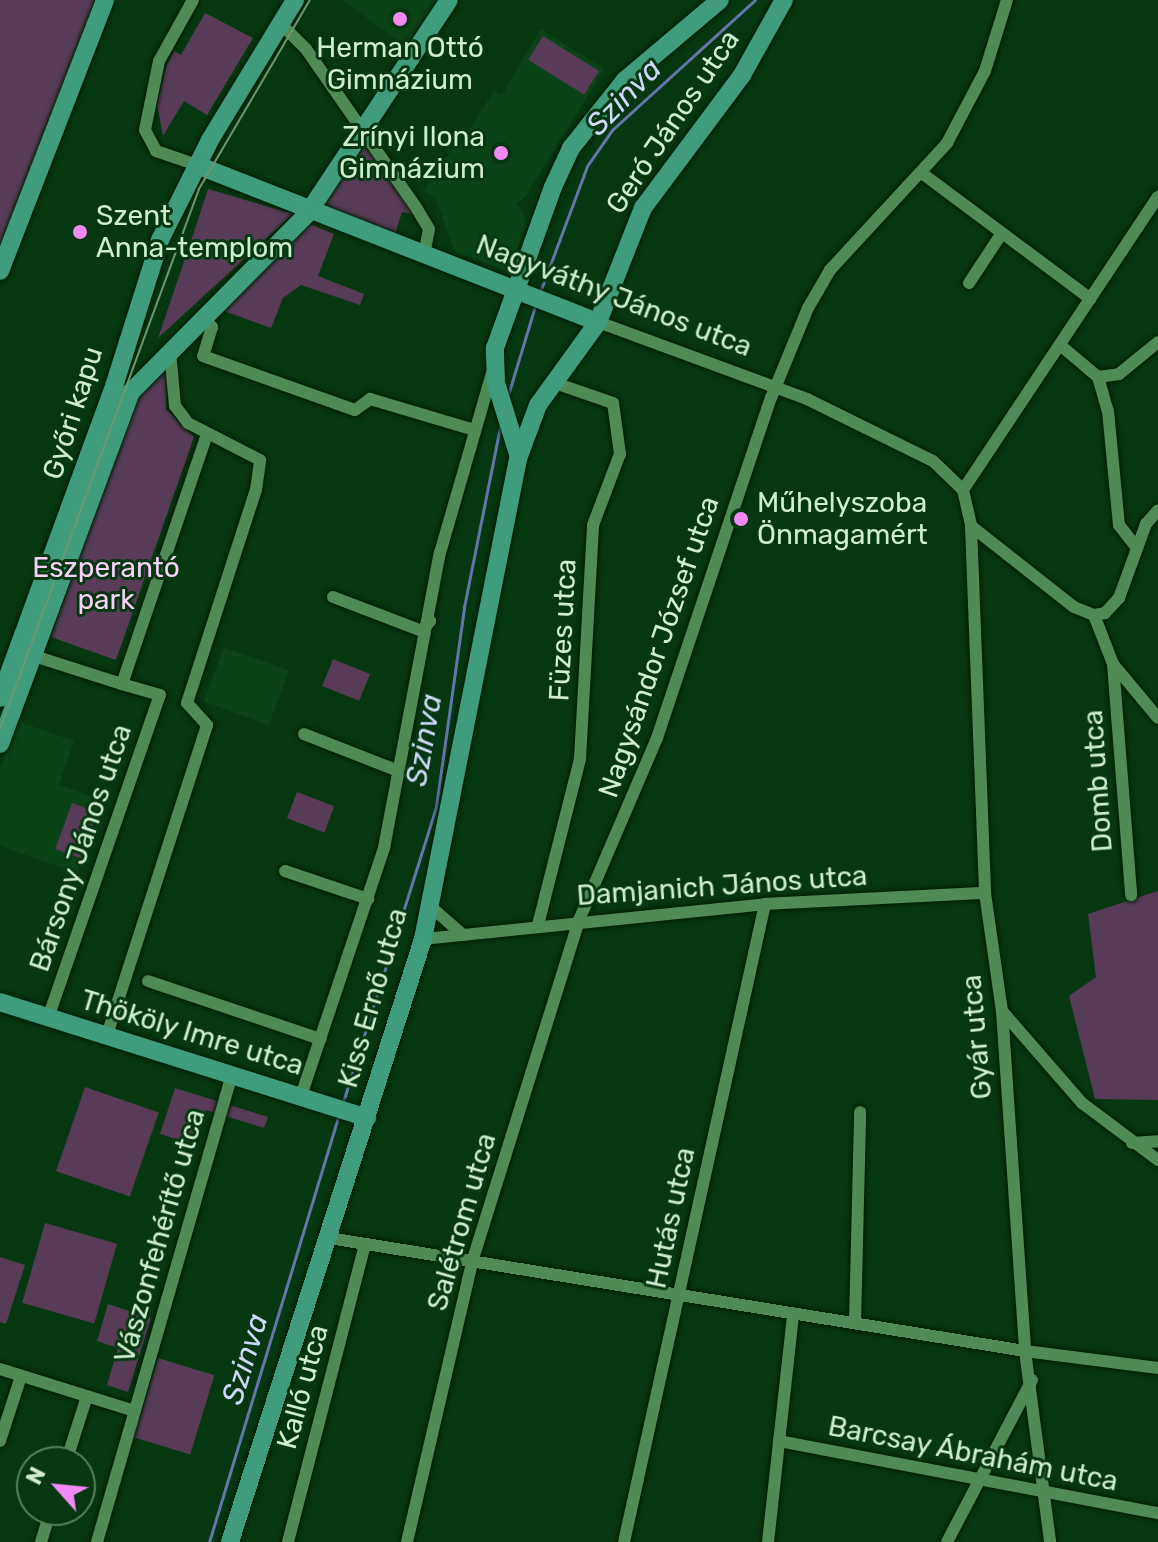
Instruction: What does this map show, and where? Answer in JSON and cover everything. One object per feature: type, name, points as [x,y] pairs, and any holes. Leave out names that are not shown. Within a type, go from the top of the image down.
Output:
[{"type":"street","points":[[0,271],[105,0]]},
{"type":"street","points":[[193,0],[159,61],[145,130],[156,151],[197,165]]},
{"type":"street","name":"Győri kapu","points":[[25,653],[160,240],[197,165],[295,0]]},
{"type":"street","name":"Győri kapu","points":[[0,744],[7,685],[25,653],[131,392],[308,213],[449,0]]},
{"type":"street","points":[[301,1096],[368,899],[401,772],[440,553],[474,430],[559,174],[597,113],[625,80],[720,0]]},
{"type":"street","name":"Geró János utca","points":[[598,322],[643,208],[742,75],[784,0]]},
{"type":"street","name":"Nagysándor József utca","points":[[579,920],[657,738],[775,387],[808,308],[830,270],[923,174],[966,110],[985,71],[1007,0]]},
{"type":"street","points":[[281,24],[306,49],[417,209],[429,229],[424,255]]},
{"type":"street","name":"Nagyváthy János utca","points":[[197,165],[308,213],[775,387],[933,461],[963,490]]},
{"type":"street","points":[[923,174],[1091,299]]},
{"type":"street","points":[[1158,197],[963,490],[971,526],[1074,607],[1094,615],[1105,613],[1119,598],[1136,547],[1158,510]]},
{"type":"street","points":[[969,283],[1002,233]]},
{"type":"street","points":[[203,318],[212,327],[203,356],[355,410],[370,399],[474,430]]},
{"type":"street","name":"Kiss Ernő utca","points":[[230,1542],[329,1238],[360,1115],[423,939],[519,456],[552,382],[598,322]]},
{"type":"street","points":[[1098,377],[1119,374],[1158,342]]},
{"type":"street","points":[[1060,345],[1098,377],[1108,411],[1119,525],[1136,547]]},
{"type":"street","points":[[106,1038],[207,725],[187,703],[256,490],[260,460],[207,435],[175,406],[170,351]]},
{"type":"street","name":"Kiss Ernő utca","points":[[495,374],[519,456]]},
{"type":"street","name":"Füzes utca","points":[[538,925],[580,759],[593,525],[621,442],[613,403],[552,382]]},
{"type":"street","name":"Bársony János utca","points":[[122,684],[207,435]]},
{"type":"street","name":"Gyár utca","points":[[971,526],[985,893],[1002,1011],[1025,1351],[1032,1380],[1050,1542]]},
{"type":"street","points":[[333,597],[422,631],[430,621]]},
{"type":"street","name":"Domb utca","points":[[1094,615],[1113,664],[1131,895]]},
{"type":"street","name":"Bársony János utca","points":[[25,653],[187,703]]},
{"type":"street","name":"Domb utca","points":[[1113,664],[1158,718]]},
{"type":"street","name":"Bársony János utca","points":[[48,1018],[160,695]]},
{"type":"street","points":[[304,734],[401,772]]},
{"type":"street","points":[[285,871],[368,899]]},
{"type":"street","name":"Damjanich János utca","points":[[423,939],[579,920],[765,904],[985,893]]},
{"type":"street","name":"Hutás utca","points":[[624,1542],[765,904]]},
{"type":"street","points":[[430,906],[463,935]]},
{"type":"street","name":"Salétrom utca","points":[[407,1542],[472,1262],[579,920]]},
{"type":"street","points":[[148,981],[320,1039]]},
{"type":"street","name":"Thököly Imre utca","points":[[0,1002],[106,1038],[360,1115]]},
{"type":"street","points":[[1002,1011],[1082,1103],[1158,1160]]},
{"type":"street","points":[[1004,1038],[1018,1031]]},
{"type":"street","name":"Vászonfehérítő utca","points":[[97,1542],[232,1075]]},
{"type":"street","points":[[855,1323],[860,1112]]},
{"type":"street","points":[[1132,1143],[1158,1141]]},
{"type":"street","points":[[329,1238],[1025,1351],[1158,1368]]},
{"type":"street","name":"Kalló utca","points":[[288,1542],[365,1245]]},
{"type":"street","points":[[768,1542],[793,1314]]},
{"type":"street","points":[[0,1369],[135,1411]]},
{"type":"street","points":[[0,1441],[21,1376]]},
{"type":"street","points":[[947,1542],[1032,1380]]},
{"type":"street","points":[[71,1446],[87,1396]]},
{"type":"street","name":"Barcsay Ábrahám utca","points":[[779,1441],[1158,1513]]},
{"type":"shaded area","name":"Herman Ottó Gimnázium","points":[[343,0],[443,0],[410,50]]},
{"type":"shaded area","name":"Zrínyi Ilona Gimnázium","points":[[541,29],[604,69],[526,196],[516,204],[528,221],[509,272],[455,252],[435,197],[424,191],[440,162],[460,143],[494,91],[502,95]]},
{"type":"shaded area","points":[[224,647],[289,671],[269,725],[204,702]]},
{"type":"shaded area","points":[[17,721],[74,741],[59,785],[102,800],[77,873],[0,846],[0,769]]},
{"type":"green space","points":[[0,0],[95,0],[0,249]]},
{"type":"green space","points":[[205,13],[253,38],[207,115],[184,101],[163,136],[157,104],[166,67],[174,51],[181,55]]},
{"type":"green space","points":[[543,36],[599,71],[584,95],[528,60]]},
{"type":"green space","points":[[366,140],[416,215],[402,212],[394,237],[321,211]]},
{"type":"green space","points":[[208,189],[293,214],[158,338],[189,247]]},
{"type":"green space","points":[[307,223],[334,234],[318,276],[364,294],[360,305],[301,285],[283,298],[271,328],[221,310]]},
{"type":"green space","name":"Eszperantó park","points":[[167,364],[166,409],[194,437],[116,660],[51,637],[137,392]]},
{"type":"green space","points":[[333,659],[370,674],[359,701],[322,686]]},
{"type":"green space","points":[[297,792],[334,806],[324,832],[287,818]]},
{"type":"green space","points":[[72,803],[97,812],[81,858],[55,849]]},
{"type":"green space","points":[[1158,891],[1158,1100],[1095,1099],[1069,996],[1096,977],[1088,914]]},
{"type":"green space","points":[[85,1087],[159,1112],[130,1197],[56,1171]]},
{"type":"green space","points":[[175,1088],[268,1117],[264,1128],[206,1110],[195,1144],[160,1134]]},
{"type":"green space","points":[[45,1223],[117,1244],[94,1323],[22,1303]]},
{"type":"green space","points":[[0,1257],[25,1265],[6,1324],[0,1322]]},
{"type":"green space","points":[[108,1304],[151,1318],[128,1392],[107,1385],[118,1348],[97,1341]]},
{"type":"green space","points":[[158,1358],[214,1375],[190,1455],[134,1437]]},
{"type":"waterway","name":"Szinva","points":[[540,292],[587,166],[612,130],[755,0]]},
{"type":"waterway","name":"Szinva","points":[[508,395],[536,303]]},
{"type":"waterway","name":"Szinva","points":[[343,1102],[436,807],[464,607],[501,422]]},
{"type":"waterway","name":"Szinva","points":[[209,1542],[338,1117]]},
{"type":"tram line","points":[[0,729],[199,189],[310,0]]},
{"type":"place","name":"Herman Ottó Gimnázium","points":[[400,19]]},
{"type":"place","name":"Zrínyi Ilona Gimnázium","points":[[501,153]]},
{"type":"place","name":"Szent Anna-templom","points":[[80,232]]},
{"type":"place","name":"Műhelyszoba Önmagamért","points":[[741,519]]}]
